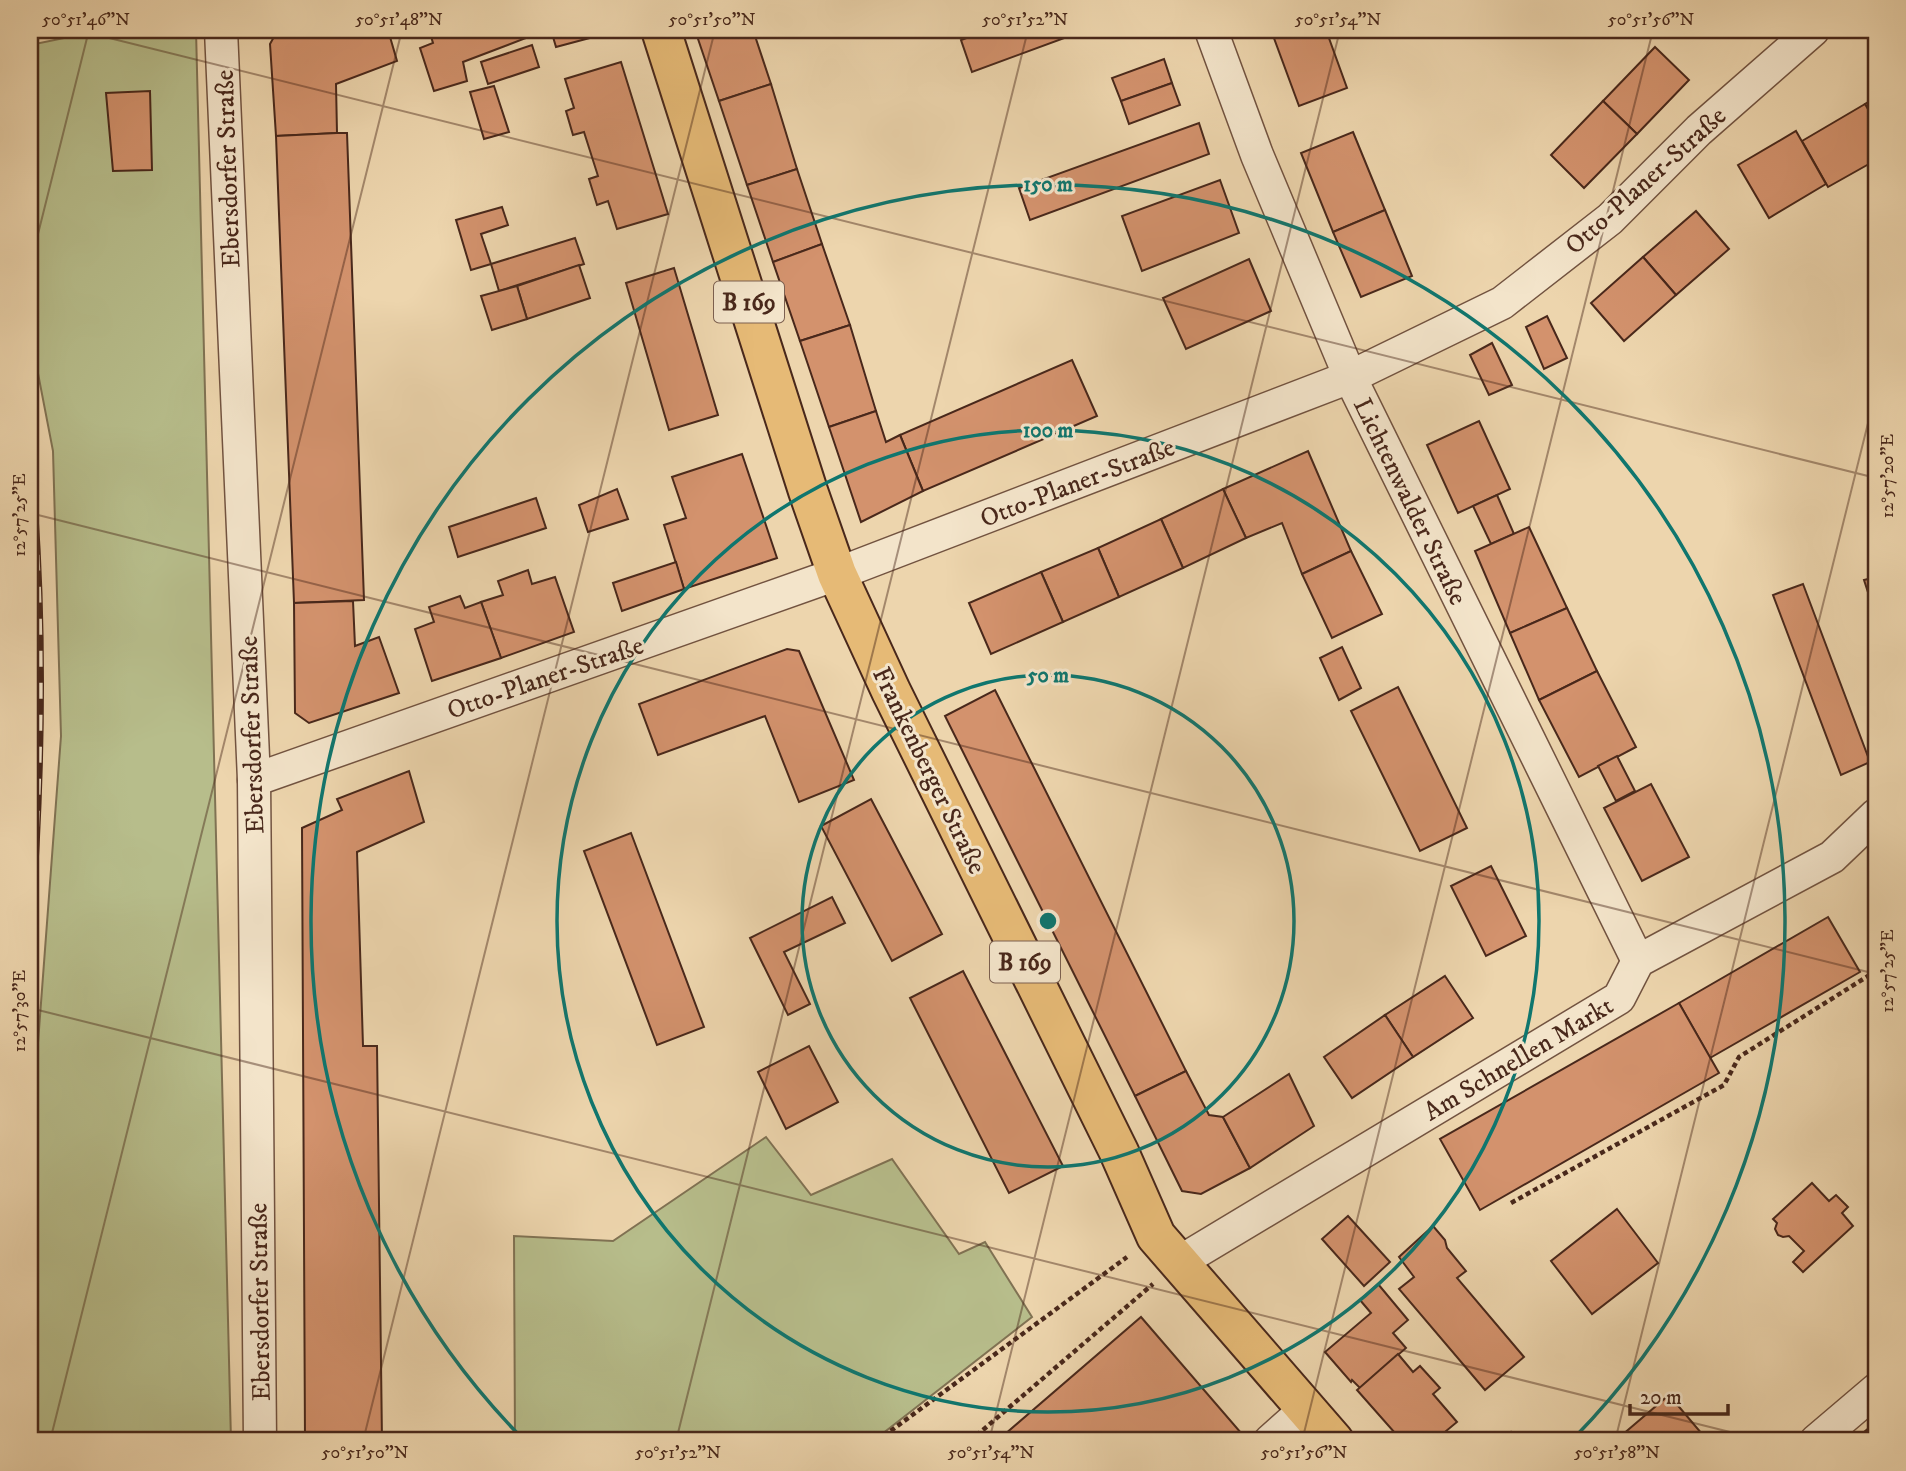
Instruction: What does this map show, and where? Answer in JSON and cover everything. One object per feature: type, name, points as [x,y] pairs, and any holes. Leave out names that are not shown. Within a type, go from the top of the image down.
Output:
[{"type":"main road","name":"Frankenberger Straße","points":[[662,30],[808,491],[837,574],[891,691],[1167,1249],[1334,1441]]},
{"type":"street","name":"Ebersdorfer Straße","points":[[221,30],[254,780],[260,1441]]},
{"type":"street","name":"Lichtenwalder Straße","points":[[1211,30],[1257,155],[1350,377],[1638,961]]},
{"type":"street","name":"Otto-Planer-Straße","points":[[254,780],[837,574],[1350,377],[1502,303],[1610,219],[1699,130],[1813,30]]},
{"type":"street","points":[[1638,961],[1832,857],[1876,815]]},
{"type":"street","name":"Am Schnellen Markt","points":[[1167,1249],[1619,998],[1638,961]]},
{"type":"street","points":[[1816,1441],[1876,1391]]},
{"type":"street","points":[[1270,1441],[1306,1409]]},
{"type":"path","points":[[1511,1203],[1724,1084],[1739,1058],[1876,971]]},
{"type":"path","points":[[877,1441],[1167,1249]]},
{"type":"path","points":[[970,1441],[1167,1249]]},
{"type":"green space","points":[[103,30],[196,30],[231,1441],[30,1441],[30,1092],[38,1043],[61,736],[53,451],[30,332],[30,45]]},
{"type":"green space","points":[[766,1137],[811,1195],[892,1159],[959,1254],[985,1242],[1032,1317],[873,1441],[515,1441],[514,1236],[613,1241]]},
{"type":"building","points":[[291,30],[388,30],[397,61],[336,84],[337,133],[276,136],[270,44],[275,35]]},
{"type":"building","points":[[429,30],[523,30],[526,38],[463,62],[467,81],[434,91],[420,48],[433,43]]},
{"type":"building","points":[[523,30],[551,30],[526,38]]},
{"type":"building","points":[[551,30],[611,30],[612,32],[556,47]]},
{"type":"building","points":[[695,30],[753,30],[771,84],[719,101]]},
{"type":"building","points":[[989,30],[1086,30],[972,72],[961,40]]},
{"type":"building","points":[[1271,30],[1326,30],[1347,88],[1299,106]]},
{"type":"building","points":[[532,45],[539,67],[488,84],[481,62]]},
{"type":"building","points":[[1655,47],[1689,80],[1637,134],[1603,101]]},
{"type":"building","points":[[1164,59],[1172,83],[1121,101],[1112,78]]},
{"type":"building","points":[[621,62],[668,214],[617,229],[608,201],[597,205],[589,179],[598,176],[584,132],[573,135],[566,111],[574,108],[565,79]]},
{"type":"building","points":[[1172,83],[1180,105],[1129,124],[1121,101]]},
{"type":"building","points":[[771,84],[797,169],[747,185],[719,101]]},
{"type":"building","points":[[494,86],[509,132],[484,139],[470,92]]},
{"type":"building","points":[[150,91],[152,170],[113,171],[106,93]]},
{"type":"building","points":[[1876,97],[1876,123],[1865,104]]},
{"type":"building","points":[[1603,101],[1637,134],[1584,188],[1551,155]]},
{"type":"building","points":[[1865,104],[1876,123],[1876,160],[1828,187],[1802,141]]},
{"type":"building","points":[[1199,123],[1209,154],[1030,220],[1019,188]]},
{"type":"building","points":[[1796,131],[1826,184],[1769,218],[1738,165]]},
{"type":"building","points":[[1353,132],[1385,210],[1333,232],[1301,153]]},
{"type":"building","points":[[347,133],[364,600],[294,603],[276,136]]},
{"type":"building","points":[[797,169],[822,244],[773,262],[747,185]]},
{"type":"building","points":[[1220,180],[1239,233],[1142,271],[1122,216]]},
{"type":"building","points":[[502,207],[508,225],[481,234],[491,264],[471,270],[456,220]]},
{"type":"building","points":[[1385,210],[1412,276],[1361,297],[1333,232]]},
{"type":"building","points":[[1696,211],[1729,249],[1676,295],[1643,257]]},
{"type":"building","points":[[575,238],[584,264],[499,291],[491,264]]},
{"type":"building","points":[[822,244],[850,325],[800,341],[773,262]]},
{"type":"building","points":[[1643,257],[1676,295],[1624,341],[1591,303]]},
{"type":"building","points":[[1249,259],[1271,311],[1186,349],[1163,298]]},
{"type":"building","points":[[579,265],[590,298],[527,319],[517,286]]},
{"type":"building","points":[[674,268],[718,415],[669,430],[626,283]]},
{"type":"building","points":[[517,286],[527,319],[492,330],[481,296]]},
{"type":"building","points":[[1547,316],[1567,358],[1544,369],[1526,327]]},
{"type":"building","points":[[850,325],[876,411],[829,427],[800,341]]},
{"type":"building","points":[[1492,343],[1512,385],[1489,395],[1470,355]]},
{"type":"building","points":[[1072,360],[1097,416],[923,491],[900,435]]},
{"type":"building","points":[[876,411],[886,442],[900,435],[923,491],[861,522],[829,427]]},
{"type":"building","points":[[1479,421],[1510,489],[1458,513],[1427,445]]},
{"type":"building","points":[[1308,451],[1351,551],[1302,574],[1282,523],[1246,538],[1223,489]]},
{"type":"building","points":[[742,454],[777,558],[684,589],[664,525],[686,518],[672,477]]},
{"type":"building","points":[[617,489],[628,519],[588,532],[579,505]]},
{"type":"building","points":[[1223,489],[1246,538],[1183,568],[1161,519]]},
{"type":"building","points":[[1497,495],[1514,534],[1491,544],[1473,506]]},
{"type":"building","points":[[536,498],[546,528],[458,557],[449,527]]},
{"type":"building","points":[[1161,519],[1183,568],[1119,597],[1098,548]]},
{"type":"building","points":[[1529,527],[1567,608],[1510,633],[1475,551]]},
{"type":"building","points":[[1098,548],[1119,597],[1063,622],[1041,572]]},
{"type":"building","points":[[1351,551],[1382,614],[1332,638],[1302,574]]},
{"type":"building","points":[[676,562],[684,589],[622,611],[613,583]]},
{"type":"building","points":[[528,570],[532,584],[555,577],[574,632],[501,658],[481,602],[503,595],[498,581]]},
{"type":"building","points":[[1041,572],[1063,622],[991,654],[969,603]]},
{"type":"building","points":[[1876,577],[1876,617],[1864,580]]},
{"type":"building","points":[[1803,584],[1870,762],[1841,775],[1773,595]]},
{"type":"building","points":[[460,596],[465,608],[481,602],[501,658],[432,681],[415,629],[434,622],[429,607]]},
{"type":"building","points":[[353,601],[355,646],[379,637],[399,693],[309,723],[295,713],[294,603]]},
{"type":"building","points":[[1567,608],[1597,671],[1539,700],[1510,633]]},
{"type":"building","points":[[1342,647],[1361,688],[1339,700],[1320,658]]},
{"type":"building","points":[[787,649],[799,651],[854,780],[799,802],[765,716],[658,755],[639,704]]},
{"type":"building","points":[[1597,671],[1636,747],[1579,777],[1539,700]]},
{"type":"building","points":[[1398,687],[1467,828],[1420,851],[1351,711]]},
{"type":"building","points":[[995,690],[1186,1071],[1135,1096],[945,716]]},
{"type":"building","points":[[1617,756],[1635,791],[1616,801],[1598,766]]},
{"type":"building","points":[[409,771],[424,822],[357,852],[363,1046],[377,1046],[382,1441],[305,1441],[302,828],[342,810],[337,799]]},
{"type":"building","points":[[1651,784],[1689,857],[1642,881],[1604,808]]},
{"type":"building","points":[[871,799],[942,934],[892,961],[821,826]]},
{"type":"building","points":[[631,833],[704,1027],[657,1045],[584,851]]},
{"type":"building","points":[[1491,866],[1526,936],[1486,956],[1451,886]]},
{"type":"building","points":[[832,897],[845,923],[784,952],[810,1004],[788,1015],[750,938]]},
{"type":"building","points":[[1828,917],[1860,972],[1710,1058],[1679,1003]]},
{"type":"building","points":[[963,971],[1063,1166],[1009,1193],[910,998]]},
{"type":"building","points":[[1445,976],[1473,1018],[1413,1057],[1385,1015]]},
{"type":"building","points":[[1679,1003],[1719,1073],[1480,1210],[1440,1139]]},
{"type":"building","points":[[1385,1015],[1413,1057],[1352,1098],[1324,1057]]},
{"type":"building","points":[[809,1046],[838,1102],[786,1129],[758,1072]]},
{"type":"building","points":[[1186,1071],[1209,1115],[1223,1117],[1250,1168],[1201,1194],[1182,1191],[1135,1096]]},
{"type":"building","points":[[1289,1074],[1314,1126],[1250,1168],[1223,1117]]},
{"type":"building","points":[[1812,1183],[1829,1201],[1836,1195],[1848,1207],[1842,1213],[1853,1226],[1803,1272],[1793,1262],[1804,1251],[1789,1236],[1778,1235],[1775,1229],[1777,1223],[1773,1219]]},
{"type":"building","points":[[1617,1209],[1658,1263],[1592,1314],[1551,1261]]},
{"type":"building","points":[[1348,1216],[1390,1262],[1364,1286],[1322,1239]]},
{"type":"building","points":[[1433,1226],[1466,1271],[1457,1278],[1524,1357],[1485,1390],[1399,1289],[1414,1277],[1399,1257]]},
{"type":"building","points":[[1378,1284],[1408,1320],[1393,1333],[1406,1348],[1360,1388],[1352,1380],[1351,1382],[1325,1352],[1371,1313],[1360,1300]]},
{"type":"building","points":[[1141,1317],[1248,1441],[997,1441]]},
{"type":"building","points":[[1398,1354],[1413,1372],[1420,1366],[1440,1388],[1433,1394],[1457,1422],[1434,1441],[1402,1441],[1357,1390]]},
{"type":"building","points":[[1669,1395],[1708,1441],[1615,1441]]},
{"type":"building","points":[[1876,1422],[1876,1441],[1853,1441]]},
{"type":"building","points":[[1511,1432],[1519,1441],[1500,1441]]},
{"type":"railway","points":[[30,459],[40,637],[39,755],[30,933]]}]
